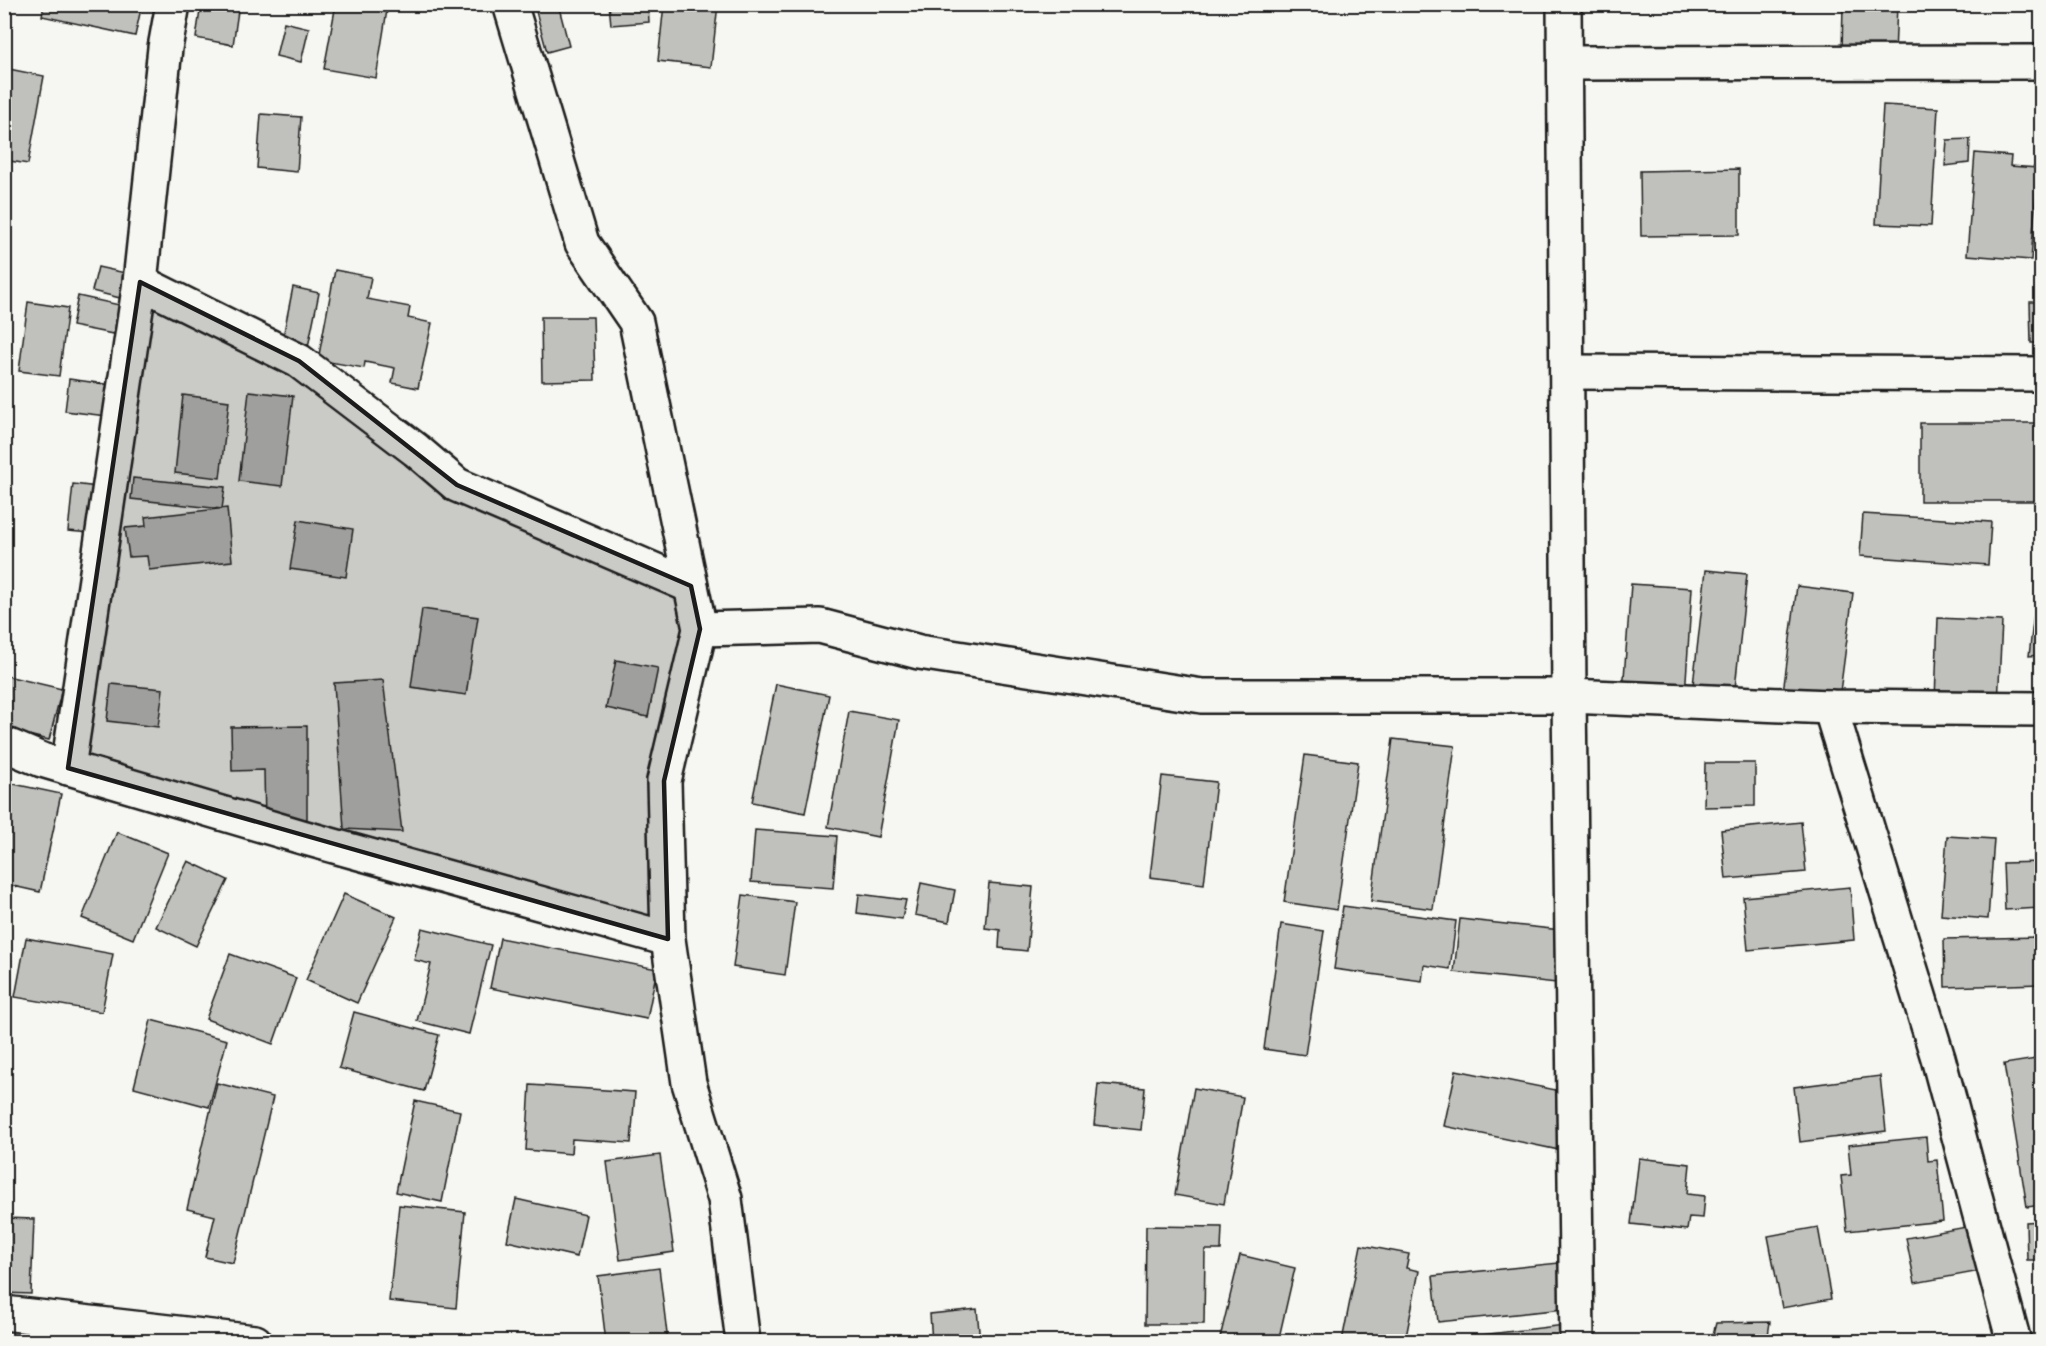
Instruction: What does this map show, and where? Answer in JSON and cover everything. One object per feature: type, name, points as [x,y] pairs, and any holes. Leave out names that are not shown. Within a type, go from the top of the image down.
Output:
[{"type":"street","points":[[68,768],[140,282],[165,48],[173,4]]},
{"type":"street","points":[[510,4],[582,243],[636,322],[700,629],[664,781],[668,939],[689,1083],[725,1199],[744,1341]]},
{"type":"street","points":[[1564,4],[1577,1341]]},
{"type":"street","points":[[1565,63],[2042,62]]},
{"type":"street","points":[[140,282],[299,361],[416,450],[457,485],[692,586]]},
{"type":"street","points":[[1567,372],[2042,374]]},
{"type":"street","points":[[700,629],[820,626],[919,652],[1202,696],[1569,696],[1830,707],[2042,709]]},
{"type":"street","points":[[1830,707],[1938,1058],[2014,1341]]},
{"type":"street","points":[[4,744],[42,760],[302,837],[668,939]]},
{"type":"street","points":[[4,1313],[255,1341]]},
{"type":"highlighted area","points":[[140,282],[299,361],[457,485],[691,586],[700,629],[664,781],[668,939],[68,768]]},
{"type":"building","points":[[44,4],[142,4],[135,36],[42,16]]},
{"type":"building","points":[[201,4],[239,4],[233,45],[196,38]]},
{"type":"building","points":[[336,4],[358,4],[387,10],[376,78],[324,69]]},
{"type":"building","points":[[534,4],[558,4],[569,46],[547,52]]},
{"type":"building","points":[[609,4],[648,4],[649,22],[611,25]]},
{"type":"building","points":[[664,4],[718,4],[711,67],[658,61]]},
{"type":"building","points":[[1843,4],[1897,4],[1895,55],[1842,53]]},
{"type":"building","points":[[284,22],[309,28],[301,62],[276,56]]},
{"type":"building","points":[[4,68],[44,76],[28,164],[4,160]]},
{"type":"building","points":[[1883,105],[1938,108],[1931,226],[1876,224]]},
{"type":"building","points":[[261,114],[301,117],[297,172],[257,168]]},
{"type":"building","points":[[1970,139],[1969,163],[1945,166],[1947,140]]},
{"type":"building","points":[[1975,153],[2011,156],[2010,166],[2038,168],[2031,260],[1967,255]]},
{"type":"building","points":[[1739,169],[1739,235],[1641,236],[1640,171]]},
{"type":"building","points":[[98,267],[130,274],[124,299],[92,291]]},
{"type":"building","points":[[335,270],[371,277],[367,299],[410,307],[408,318],[432,323],[418,388],[392,383],[395,368],[365,362],[364,368],[318,360]]},
{"type":"building","points":[[2040,279],[2042,279],[2042,364],[2040,343],[2031,343],[2030,302],[2040,302]]},
{"type":"building","points":[[293,287],[319,293],[308,347],[282,342]]},
{"type":"building","points":[[78,296],[124,306],[118,335],[72,326]]},
{"type":"building","points":[[28,302],[68,308],[59,376],[19,371]]},
{"type":"building","points":[[541,317],[593,317],[595,380],[542,381]]},
{"type":"building","points":[[69,379],[119,386],[115,417],[65,411]]},
{"type":"building","points":[[249,391],[293,396],[282,486],[239,481]]},
{"type":"building","points":[[183,395],[229,401],[220,478],[175,473]]},
{"type":"building","points":[[1920,423],[2042,423],[2042,501],[1920,501]]},
{"type":"building","points":[[133,478],[225,487],[222,509],[131,499]]},
{"type":"building","points":[[73,484],[106,488],[102,534],[68,531]]},
{"type":"building","points":[[227,508],[232,561],[149,570],[147,556],[129,557],[125,528],[146,526],[145,517]]},
{"type":"building","points":[[1863,514],[1991,522],[1988,565],[1860,556]]},
{"type":"building","points":[[298,520],[353,529],[346,577],[290,569]]},
{"type":"building","points":[[1706,570],[1747,574],[1734,698],[1692,694]]},
{"type":"building","points":[[1631,584],[1692,588],[1685,695],[1623,691]]},
{"type":"building","points":[[1797,586],[1853,593],[1838,707],[1782,700]]},
{"type":"building","points":[[2037,588],[2042,588],[2042,655],[2029,656]]},
{"type":"building","points":[[422,609],[478,617],[466,695],[411,687]]},
{"type":"building","points":[[1938,618],[2002,621],[1998,704],[1935,700]]},
{"type":"building","points":[[616,660],[658,668],[648,717],[606,708]]},
{"type":"building","points":[[7,676],[62,689],[49,740],[4,729],[4,685]]},
{"type":"building","points":[[383,680],[402,832],[344,829],[334,683]]},
{"type":"building","points":[[111,684],[163,689],[158,727],[107,721]]},
{"type":"building","points":[[776,684],[829,695],[805,813],[752,802]]},
{"type":"building","points":[[849,711],[899,720],[878,837],[828,827]]},
{"type":"building","points":[[307,726],[307,822],[265,823],[264,770],[232,771],[231,727]]},
{"type":"building","points":[[1393,739],[1455,746],[1433,909],[1371,901]]},
{"type":"building","points":[[1305,755],[1358,762],[1337,910],[1284,902]]},
{"type":"building","points":[[1705,763],[1755,763],[1755,806],[1704,807]]},
{"type":"building","points":[[1162,776],[1216,782],[1204,884],[1150,877]]},
{"type":"building","points":[[9,783],[61,794],[40,892],[4,884],[4,804]]},
{"type":"building","points":[[1801,822],[1806,872],[1726,879],[1721,830]]},
{"type":"building","points":[[755,830],[837,836],[833,888],[751,882]]},
{"type":"building","points":[[117,832],[168,853],[133,939],[82,918]]},
{"type":"building","points":[[1947,836],[1994,839],[1988,919],[1941,915]]},
{"type":"building","points":[[188,861],[228,880],[196,946],[156,927]]},
{"type":"building","points":[[2042,862],[2042,908],[2005,910],[2003,863]]},
{"type":"building","points":[[921,883],[955,890],[949,922],[915,915]]},
{"type":"building","points":[[989,883],[1033,887],[1027,951],[999,948],[1000,930],[985,928]]},
{"type":"building","points":[[1850,887],[1854,940],[1748,950],[1743,897]]},
{"type":"building","points":[[344,894],[396,917],[357,1003],[306,980]]},
{"type":"building","points":[[859,894],[906,900],[902,919],[857,913]]},
{"type":"building","points":[[743,895],[795,902],[785,975],[733,967]]},
{"type":"building","points":[[1343,906],[1456,921],[1450,969],[1424,965],[1422,981],[1334,969]]},
{"type":"building","points":[[1460,919],[1580,932],[1575,985],[1454,972]]},
{"type":"building","points":[[1281,924],[1324,931],[1305,1055],[1264,1049]]},
{"type":"building","points":[[422,928],[491,945],[469,1034],[417,1021],[431,964],[414,960]]},
{"type":"building","points":[[2042,937],[2042,984],[1945,987],[1944,939]]},
{"type":"building","points":[[26,938],[113,954],[102,1012],[15,997]]},
{"type":"building","points":[[500,938],[657,969],[647,1019],[490,988]]},
{"type":"building","points":[[230,954],[296,978],[273,1044],[206,1019]]},
{"type":"building","points":[[354,1012],[439,1035],[424,1091],[339,1068]]},
{"type":"building","points":[[151,1020],[227,1040],[209,1107],[134,1087]]},
{"type":"building","points":[[2042,1058],[2042,1205],[2027,1207],[2004,1064]]},
{"type":"building","points":[[1456,1070],[1571,1093],[1559,1150],[1444,1126]]},
{"type":"building","points":[[1880,1076],[1886,1131],[1800,1142],[1794,1087]]},
{"type":"building","points":[[217,1083],[273,1097],[233,1263],[205,1257],[215,1216],[187,1209]]},
{"type":"building","points":[[1098,1084],[1145,1088],[1141,1130],[1094,1125]]},
{"type":"building","points":[[530,1085],[635,1092],[631,1143],[572,1139],[571,1154],[526,1150]]},
{"type":"building","points":[[1194,1088],[1243,1097],[1224,1204],[1175,1195]]},
{"type":"building","points":[[415,1101],[460,1111],[442,1202],[396,1192]]},
{"type":"building","points":[[1926,1137],[1928,1161],[1937,1160],[1943,1221],[1847,1231],[1841,1176],[1851,1175],[1848,1145]]},
{"type":"building","points":[[660,1155],[674,1252],[620,1260],[607,1162]]},
{"type":"building","points":[[1639,1158],[1690,1164],[1687,1194],[1705,1196],[1703,1218],[1689,1217],[1687,1230],[1631,1224]]},
{"type":"building","points":[[516,1199],[586,1215],[577,1257],[507,1241]]},
{"type":"building","points":[[399,1205],[465,1212],[456,1308],[389,1301]]},
{"type":"building","points":[[4,1218],[34,1219],[31,1294],[4,1293]]},
{"type":"building","points":[[2042,1221],[2042,1260],[2027,1260],[2026,1222]]},
{"type":"building","points":[[1977,1225],[1986,1270],[1915,1283],[1906,1238]]},
{"type":"building","points":[[1146,1226],[1222,1227],[1221,1250],[1205,1250],[1204,1324],[1145,1324]]},
{"type":"building","points":[[1818,1227],[1831,1299],[1782,1308],[1768,1236]]},
{"type":"building","points":[[1361,1245],[1409,1254],[1406,1268],[1419,1271],[1405,1342],[1342,1341]]},
{"type":"building","points":[[1240,1255],[1295,1268],[1278,1342],[1219,1342]]},
{"type":"building","points":[[1569,1262],[1574,1308],[1438,1322],[1433,1276]]},
{"type":"building","points":[[659,1268],[668,1342],[606,1342],[598,1276]]},
{"type":"building","points":[[977,1309],[980,1342],[932,1342],[930,1314]]},
{"type":"building","points":[[1770,1322],[1767,1342],[1711,1342],[1716,1323]]},
{"type":"building","points":[[1573,1324],[1575,1342],[1432,1342],[1432,1341]]}]
